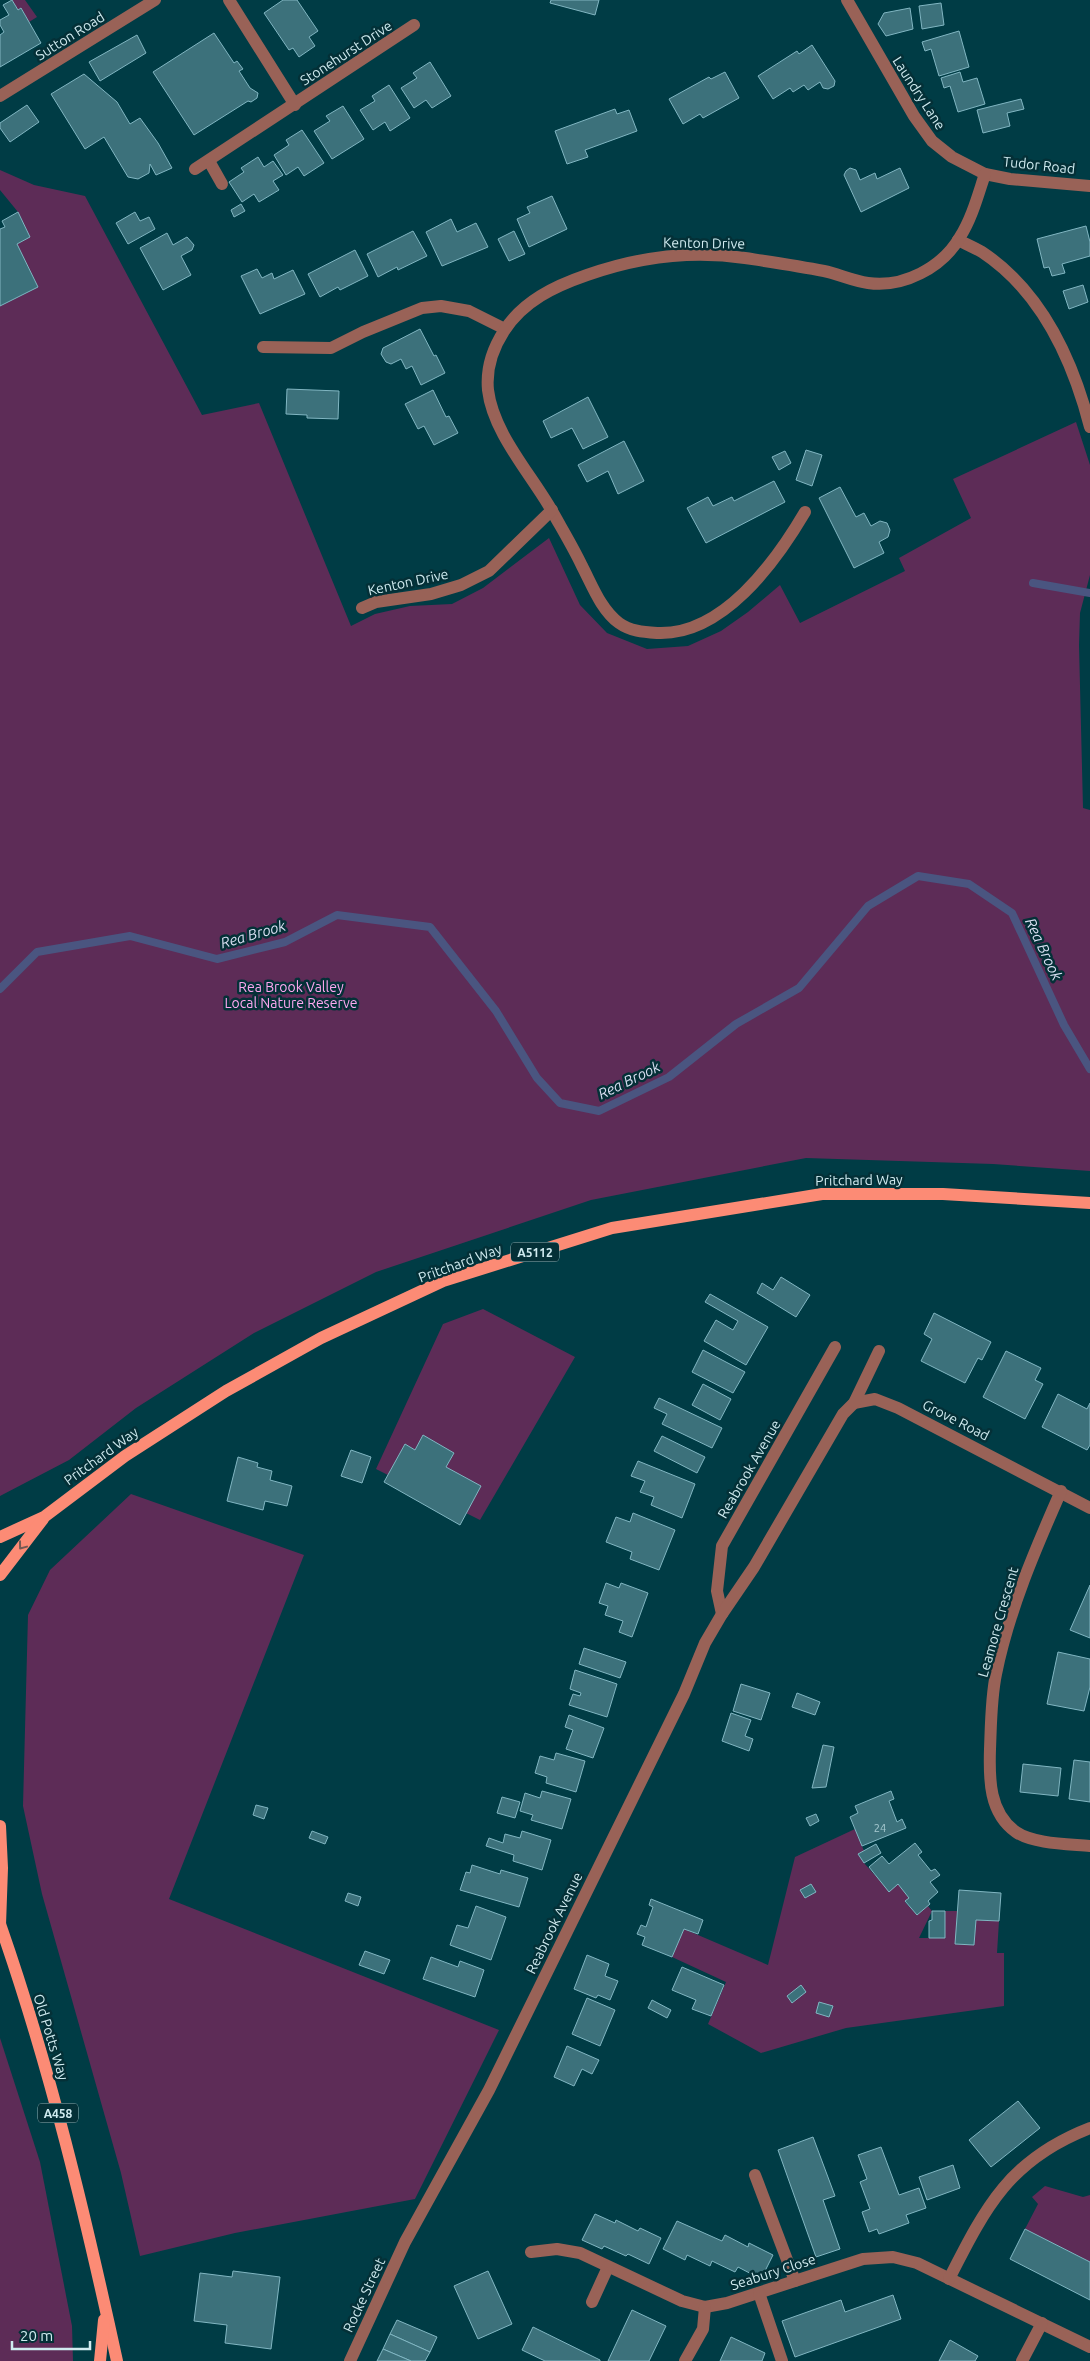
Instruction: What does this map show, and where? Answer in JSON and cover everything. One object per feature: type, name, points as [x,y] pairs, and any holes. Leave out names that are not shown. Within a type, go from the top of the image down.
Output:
[{"type":"main road","name":"Pritchard Way","points":[[0,1536],[44,1517],[124,1456],[226,1391],[321,1338],[443,1282],[612,1228],[822,1194],[943,1194],[1090,1203]]},
{"type":"main road","name":"Pritchard Way","points":[[0,1576],[44,1517]]},
{"type":"main road","name":"Old Potts Way","points":[[0,1826],[2,1868],[0,1924],[50,2082],[79,2189],[117,2361]]},
{"type":"main road","name":"Old Potts Way","points":[[100,2361],[105,2305]]},
{"type":"street","name":"Sutton Road","points":[[0,96],[155,0]]},
{"type":"street","name":"Stonehurst Drive","points":[[229,0],[295,105]]},
{"type":"street","name":"Laundry Lane","points":[[847,0],[896,87],[932,141],[952,157],[985,174]]},
{"type":"street","name":"Stonehurst Drive","points":[[195,169],[414,26]]},
{"type":"street","points":[[209,161],[222,184]]},
{"type":"street","name":"Tudor Road","points":[[985,174],[1090,186]]},
{"type":"street","points":[[985,174],[978,198],[958,240],[981,252],[1000,266],[1030,298],[1053,329],[1067,359],[1090,427]]},
{"type":"street","name":"Kenton Drive","points":[[805,512],[788,541],[745,592],[720,613],[691,628],[667,634],[639,632],[619,623],[605,610],[552,510],[512,448],[496,416],[488,390],[490,361],[505,329],[530,301],[564,283],[612,266],[671,255],[742,257],[825,272],[870,283],[904,281],[932,268],[958,240]]},
{"type":"street","points":[[263,347],[331,348],[363,332],[422,308],[441,306],[469,311],[505,329]]},
{"type":"street","name":"Kenton Drive","points":[[362,608],[391,599],[430,594],[461,586],[489,571],[552,510]]},
{"type":"street","name":"Reabrook Avenue","points":[[722,1614],[717,1591],[722,1546],[835,1348]]},
{"type":"street","points":[[854,1402],[879,1351]]},
{"type":"street","name":"Grove Road","points":[[854,1402],[875,1399],[898,1408],[1061,1491],[1090,1508]]},
{"type":"street","name":"Reabrook Avenue","points":[[405,2242],[489,2090],[684,1694],[705,1643],[754,1567],[843,1414],[854,1402]]},
{"type":"street","name":"Leamore Crescent","points":[[1061,1491],[1020,1589],[998,1666],[991,1719],[989,1774],[992,1796],[1002,1818],[1017,1833],[1039,1840],[1090,1846]]},
{"type":"street","points":[[950,2279],[974,2230],[1009,2180],[1040,2153],[1069,2136],[1090,2128]]},
{"type":"street","points":[[754,2175],[795,2281]]},
{"type":"street","name":"Rocke Street","points":[[350,2361],[405,2242]]},
{"type":"street","name":"Seabury Close","points":[[530,2252],[557,2249],[580,2253],[682,2301],[704,2307],[727,2304],[863,2259],[892,2257],[917,2263],[1090,2347]]},
{"type":"street","points":[[592,2302],[608,2267]]},
{"type":"street","points":[[759,2293],[782,2361]]},
{"type":"street","points":[[685,2361],[703,2329],[704,2307]]},
{"type":"street","points":[[1022,2361],[1042,2323]]},
{"type":"green space","points":[[12,0],[25,0],[37,17],[29,22],[22,9],[18,10]]},
{"type":"green space","name":"Rea Brook Valley Local Nature Reserve","points":[[0,170],[34,185],[85,196],[202,415],[259,403],[351,626],[375,614],[410,606],[452,604],[483,588],[549,538],[580,605],[607,633],[647,649],[688,646],[721,631],[748,612],[780,585],[800,623],[905,571],[899,558],[971,518],[953,479],[1076,422],[1090,465],[1090,575],[1080,613],[1079,645],[1083,808],[1090,810],[1090,1171],[993,1164],[806,1158],[591,1200],[376,1272],[254,1333],[136,1408],[69,1460],[0,1496],[0,306],[38,287],[17,244],[30,237],[18,212],[0,190]]},
{"type":"green space","points":[[483,1309],[575,1357],[480,1520],[466,1513],[446,1467],[454,1453],[423,1436],[415,1450],[405,1445],[388,1475],[376,1469],[443,1324]]},
{"type":"green space","points":[[131,1494],[304,1555],[169,1899],[499,2030],[415,2199],[235,2233],[140,2256],[121,2173],[42,1894],[23,1806],[28,1615],[50,1570]]},
{"type":"green space","points":[[855,1829],[864,1851],[858,1854],[889,1891],[898,1884],[909,1898],[905,1902],[917,1915],[928,1906],[932,1911],[919,1938],[945,1938],[945,1911],[957,1911],[956,1944],[974,1945],[976,1920],[999,1921],[997,1953],[1004,1953],[1004,2006],[846,2028],[761,2053],[708,2024],[726,1982],[672,1957],[684,1929],[768,1965],[795,1857]]},
{"type":"green space","points":[[0,2038],[40,2162],[72,2326],[73,2361],[0,2361]]},
{"type":"green space","points":[[1045,2186],[1083,2197],[1090,2195],[1090,2262],[1025,2229],[1038,2204],[1032,2197]]},
{"type":"building","points":[[12,0],[18,10],[21,8],[41,43],[0,67],[0,35],[4,32],[0,25],[0,20],[9,15],[3,5]]},
{"type":"building","points":[[283,0],[297,0],[318,31],[309,37],[315,46],[299,57],[293,48],[289,50],[264,13]]},
{"type":"building","points":[[551,0],[599,0],[595,15],[550,3]]},
{"type":"building","points":[[941,3],[944,25],[922,29],[919,6]]},
{"type":"building","points":[[910,8],[913,29],[886,36],[878,24],[884,13]]},
{"type":"building","points":[[959,31],[969,67],[939,76],[931,49],[925,51],[922,42]]},
{"type":"building","points":[[214,33],[234,63],[237,61],[243,69],[239,71],[250,88],[258,93],[257,98],[251,102],[248,101],[194,135],[153,72]]},
{"type":"building","points":[[137,35],[146,53],[100,81],[89,62]]},
{"type":"building","points":[[812,45],[835,81],[834,86],[828,89],[823,88],[820,82],[808,90],[804,85],[793,92],[790,88],[773,99],[758,76],[797,51],[799,54]]},
{"type":"building","points":[[430,62],[451,96],[432,108],[426,100],[414,108],[401,88],[417,78],[413,73]]},
{"type":"building","points":[[725,72],[739,98],[703,118],[700,114],[683,124],[669,99],[709,77],[711,79]]},
{"type":"building","points":[[960,72],[963,82],[977,78],[985,104],[958,112],[950,86],[944,88],[941,78]]},
{"type":"building","points":[[84,74],[117,102],[130,124],[140,118],[158,143],[172,168],[156,175],[150,164],[149,173],[138,179],[128,177],[104,137],[85,149],[51,94]]},
{"type":"building","points":[[389,85],[410,118],[390,131],[385,122],[373,130],[360,110],[375,101],[372,96]]},
{"type":"building","points":[[1021,99],[1024,109],[1007,113],[1010,126],[983,133],[977,110]]},
{"type":"building","points":[[27,105],[39,122],[10,142],[0,128],[0,123]]},
{"type":"building","points":[[343,106],[364,139],[332,159],[314,131],[330,121],[326,116]]},
{"type":"building","points":[[615,109],[617,114],[629,110],[637,131],[585,150],[588,157],[567,164],[555,131]]},
{"type":"building","points":[[302,130],[324,163],[304,176],[298,167],[286,175],[274,155],[289,145],[286,140]]},
{"type":"building","points":[[258,157],[264,167],[273,161],[283,175],[273,181],[279,190],[259,202],[254,194],[242,202],[229,182],[244,172],[241,168]]},
{"type":"building","points":[[850,168],[856,170],[860,180],[875,173],[877,179],[900,168],[909,188],[861,212],[844,175]]},
{"type":"building","points":[[552,196],[567,229],[529,247],[517,219],[530,213],[527,207]]},
{"type":"building","points":[[241,204],[245,211],[234,217],[231,210]]},
{"type":"building","points":[[18,212],[30,237],[17,244],[38,287],[0,306],[0,229],[5,227],[2,221]]},
{"type":"building","points":[[135,212],[140,221],[149,217],[155,229],[128,244],[116,223]]},
{"type":"building","points":[[451,219],[457,232],[476,223],[488,247],[442,266],[426,232]]},
{"type":"building","points":[[1086,226],[1090,242],[1090,256],[1062,264],[1065,273],[1052,276],[1049,267],[1044,268],[1037,239]]},
{"type":"building","points":[[413,231],[427,256],[398,270],[397,267],[378,277],[367,254]]},
{"type":"building","points":[[514,231],[525,254],[509,261],[498,239]]},
{"type":"building","points":[[167,233],[173,245],[187,237],[194,245],[192,250],[181,256],[191,275],[163,290],[140,248]]},
{"type":"building","points":[[355,250],[368,276],[340,290],[338,287],[320,297],[308,274]]},
{"type":"building","points":[[257,269],[262,278],[272,273],[274,279],[293,270],[305,294],[260,314],[241,276]]},
{"type":"building","points":[[1083,285],[1088,302],[1069,309],[1063,291]]},
{"type":"building","points":[[420,329],[445,373],[421,385],[412,366],[406,369],[401,359],[391,364],[386,362],[381,354],[383,348]]},
{"type":"building","points":[[287,389],[339,391],[338,419],[307,418],[307,415],[286,414]]},
{"type":"building","points":[[433,390],[446,417],[449,416],[458,433],[434,445],[424,426],[418,429],[405,404]]},
{"type":"building","points":[[588,397],[608,437],[583,449],[572,428],[551,438],[543,421]]},
{"type":"building","points":[[624,441],[644,481],[618,494],[608,471],[587,482],[578,465]]},
{"type":"building","points":[[806,450],[822,455],[812,486],[796,480]]},
{"type":"building","points":[[785,451],[791,463],[779,470],[772,457]]},
{"type":"building","points":[[774,481],[785,502],[706,543],[687,508],[708,497],[713,506],[732,497],[734,501]]},
{"type":"building","points":[[840,487],[856,517],[864,513],[871,526],[880,521],[887,523],[890,530],[888,537],[879,542],[884,553],[854,568],[819,498]]},
{"type":"building","points":[[781,1277],[810,1295],[796,1317],[757,1293],[762,1283],[773,1290]]},
{"type":"building","points":[[710,1294],[768,1327],[746,1365],[704,1341],[716,1320],[733,1330],[738,1321],[705,1302]]},
{"type":"building","points":[[934,1313],[991,1342],[982,1360],[978,1358],[965,1383],[921,1361],[932,1339],[924,1334]]},
{"type":"building","points":[[703,1350],[745,1372],[733,1393],[692,1372]]},
{"type":"building","points":[[1006,1351],[1041,1368],[1035,1380],[1043,1384],[1025,1419],[983,1397]]},
{"type":"building","points":[[703,1384],[731,1399],[720,1420],[692,1405]]},
{"type":"building","points":[[1058,1394],[1087,1409],[1090,1403],[1090,1445],[1087,1450],[1042,1427]]},
{"type":"building","points":[[659,1398],[722,1428],[712,1448],[662,1424],[667,1414],[654,1408]]},
{"type":"building","points":[[423,1435],[454,1453],[446,1467],[481,1486],[460,1525],[384,1482],[405,1444],[415,1450]]},
{"type":"building","points":[[662,1436],[705,1457],[697,1473],[654,1451]]},
{"type":"building","points":[[351,1450],[371,1457],[362,1483],[341,1476]]},
{"type":"building","points":[[238,1457],[258,1463],[257,1467],[272,1471],[270,1480],[292,1486],[287,1506],[265,1501],[263,1510],[227,1501]]},
{"type":"building","points":[[638,1461],[695,1484],[682,1518],[651,1505],[654,1497],[640,1492],[645,1481],[631,1476]]},
{"type":"building","points":[[633,1513],[675,1530],[659,1570],[630,1559],[632,1552],[606,1542],[616,1517],[630,1522]]},
{"type":"building","points":[[606,1583],[619,1588],[621,1583],[648,1593],[632,1637],[619,1632],[623,1621],[605,1615],[608,1606],[599,1603]]},
{"type":"building","points":[[1090,1585],[1090,1638],[1070,1630]]},
{"type":"building","points":[[584,1648],[626,1662],[620,1678],[579,1664]]},
{"type":"building","points":[[1058,1652],[1090,1659],[1090,1687],[1084,1711],[1047,1704]]},
{"type":"building","points":[[575,1670],[617,1684],[607,1717],[569,1705],[573,1694],[580,1696],[581,1693],[570,1689]]},
{"type":"building","points":[[741,1684],[770,1693],[761,1720],[733,1711]]},
{"type":"building","points":[[797,1693],[820,1702],[815,1715],[792,1707]]},
{"type":"building","points":[[731,1713],[751,1720],[745,1736],[753,1739],[749,1751],[722,1741]]},
{"type":"building","points":[[569,1715],[604,1728],[593,1758],[566,1749],[573,1730],[565,1727]]},
{"type":"building","points":[[823,1745],[834,1747],[826,1787],[812,1788]]},
{"type":"building","points":[[556,1753],[585,1761],[576,1792],[546,1783],[547,1777],[535,1773],[540,1756],[554,1760]]},
{"type":"building","points":[[1074,1760],[1090,1762],[1090,1802],[1069,1799]]},
{"type":"building","points":[[1023,1764],[1061,1768],[1058,1796],[1020,1792]]},
{"type":"building","points":[[542,1791],[571,1799],[562,1829],[531,1820],[533,1815],[520,1811],[525,1793],[540,1798]]},
{"type":"building","points":[[891,1791],[894,1799],[889,1801],[897,1822],[902,1819],[906,1828],[862,1846],[850,1817],[858,1813],[855,1806]]},
{"type":"building","points":[[502,1797],[520,1802],[515,1818],[497,1813]]},
{"type":"building","points":[[256,1805],[268,1808],[264,1819],[253,1815]]},
{"type":"building","points":[[816,1814],[819,1821],[810,1826],[806,1818]]},
{"type":"building","points":[[312,1831],[328,1837],[325,1844],[309,1838]]},
{"type":"building","points":[[522,1831],[551,1840],[542,1870],[513,1861],[514,1855],[486,1846],[489,1838],[503,1843],[505,1834],[520,1838]]},
{"type":"building","points":[[915,1843],[922,1852],[918,1855],[931,1871],[935,1869],[940,1875],[930,1882],[938,1892],[928,1901],[930,1904],[917,1915],[905,1901],[909,1898],[898,1884],[889,1892],[869,1867],[882,1856],[889,1864]]},
{"type":"building","points":[[876,1844],[881,1853],[864,1863],[858,1854]]},
{"type":"building","points":[[472,1865],[500,1874],[501,1870],[528,1878],[519,1907],[460,1890],[466,1872],[470,1873]]},
{"type":"building","points":[[811,1884],[816,1892],[805,1898],[800,1890]]},
{"type":"building","points":[[959,1890],[1001,1893],[999,1921],[976,1920],[974,1945],[955,1944]]},
{"type":"building","points":[[348,1893],[361,1897],[358,1906],[345,1901]]},
{"type":"building","points":[[651,1899],[703,1920],[698,1934],[684,1929],[672,1957],[642,1945],[645,1937],[637,1934],[641,1925],[646,1927],[653,1907],[649,1905]]},
{"type":"building","points":[[476,1906],[506,1917],[491,1960],[450,1945],[457,1925],[468,1928]]},
{"type":"building","points":[[932,1911],[945,1911],[945,1938],[929,1938],[929,1921],[932,1920]]},
{"type":"building","points":[[365,1951],[390,1960],[384,1974],[359,1965]]},
{"type":"building","points":[[587,1955],[609,1964],[605,1976],[618,1981],[610,2000],[598,1995],[596,1998],[574,1989]]},
{"type":"building","points":[[431,1957],[458,1967],[460,1961],[484,1970],[475,1997],[423,1979]]},
{"type":"building","points":[[682,1967],[724,1985],[711,2016],[692,2009],[696,2000],[672,1990]]},
{"type":"building","points":[[801,1985],[806,1992],[792,2003],[787,1996]]},
{"type":"building","points":[[587,1998],[615,2010],[600,2046],[572,2034]]},
{"type":"building","points":[[652,2000],[671,2010],[667,2018],[648,2008]]},
{"type":"building","points":[[819,2002],[833,2006],[829,2017],[816,2013]]},
{"type":"building","points":[[567,2046],[599,2060],[592,2074],[582,2069],[574,2086],[554,2077]]},
{"type":"building","points":[[1018,2101],[1040,2128],[991,2167],[969,2140]]},
{"type":"building","points":[[813,2137],[835,2196],[823,2200],[840,2249],[816,2257],[778,2150]]},
{"type":"building","points":[[881,2147],[899,2195],[919,2188],[926,2208],[906,2215],[909,2223],[879,2234],[877,2229],[869,2232],[862,2212],[870,2209],[860,2182],[867,2179],[858,2155]]},
{"type":"building","points":[[953,2165],[960,2188],[927,2200],[919,2177]]},
{"type":"building","points":[[595,2214],[615,2223],[616,2220],[638,2231],[640,2228],[661,2238],[649,2264],[628,2254],[626,2256],[604,2246],[602,2249],[582,2240]]},
{"type":"building","points":[[677,2221],[722,2241],[725,2235],[748,2247],[749,2243],[773,2255],[761,2279],[738,2267],[735,2272],[712,2261],[710,2266],[687,2255],[685,2260],[663,2249]]},
{"type":"building","points":[[1025,2229],[1090,2262],[1090,2300],[1010,2259]]},
{"type":"building","points":[[233,2271],[280,2277],[271,2349],[225,2343],[227,2325],[194,2321],[200,2273],[232,2277]]},
{"type":"building","points":[[488,2271],[512,2324],[478,2339],[454,2286]]},
{"type":"building","points":[[893,2295],[901,2319],[795,2357],[782,2321],[841,2300],[845,2312]]},
{"type":"building","points":[[632,2310],[666,2326],[649,2361],[608,2361]]},
{"type":"building","points":[[397,2320],[437,2337],[430,2352],[390,2334]]},
{"type":"building","points":[[533,2327],[600,2361],[545,2361],[522,2350]]},
{"type":"building","points":[[390,2334],[430,2352],[425,2361],[411,2361],[383,2349]]},
{"type":"building","points":[[731,2337],[765,2353],[762,2361],[720,2361]]},
{"type":"building","points":[[950,2340],[978,2356],[975,2361],[939,2361]]},
{"type":"building","points":[[383,2349],[411,2361],[377,2361]]},
{"type":"waterway","points":[[1033,583],[1090,593]]},
{"type":"waterway","name":"Rea Brook","points":[[0,989],[37,952],[130,936],[217,959],[285,942],[337,915],[430,927],[496,1011],[537,1078],[560,1103],[599,1111],[669,1077],[736,1024],[799,988],[868,906],[918,876],[969,884],[1012,913],[1064,1025],[1090,1069]]}]
